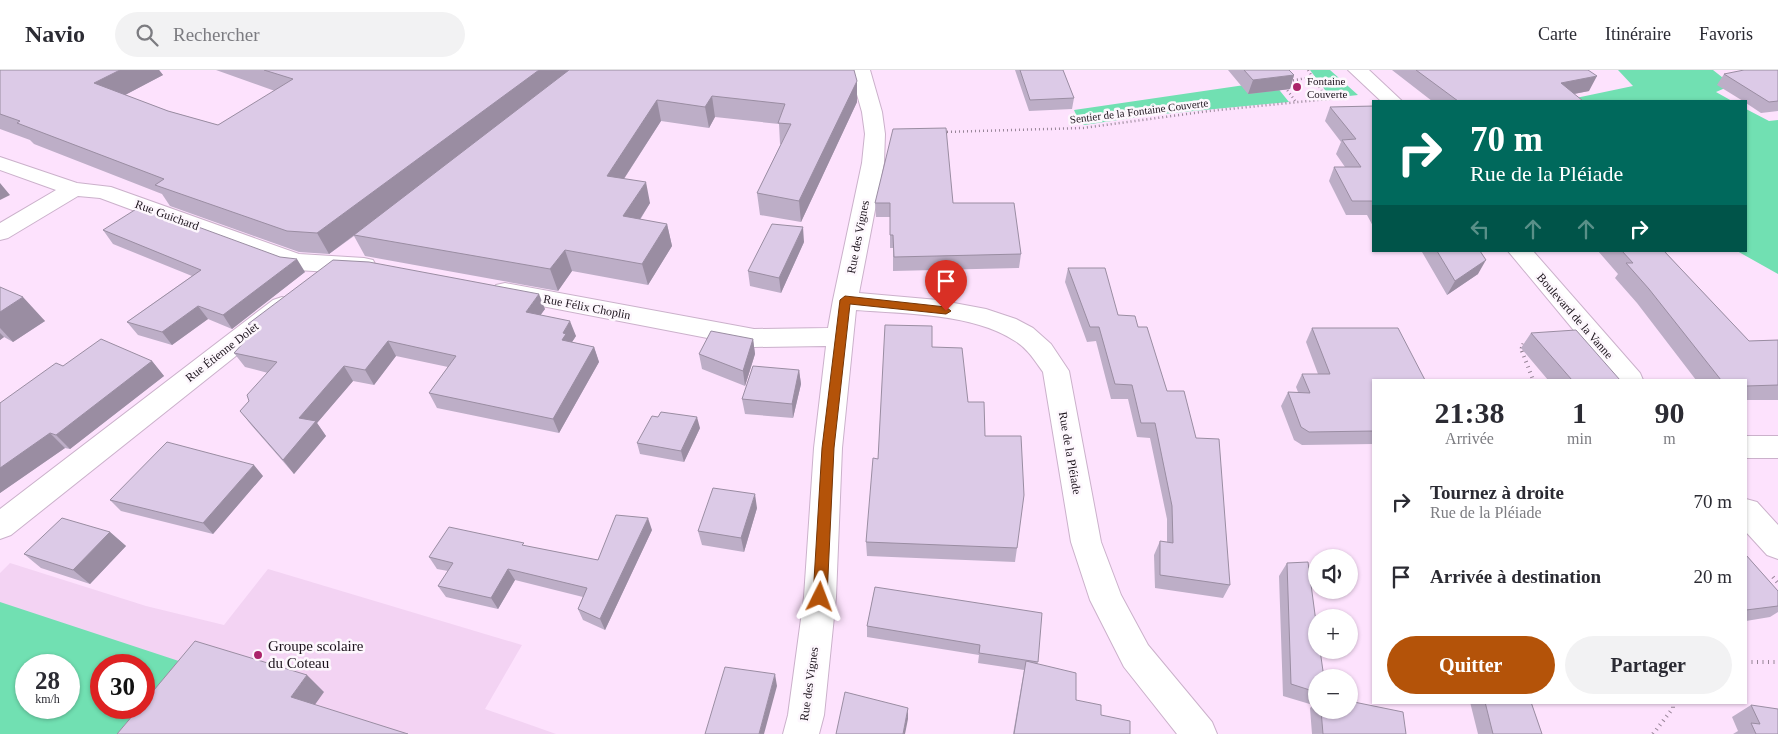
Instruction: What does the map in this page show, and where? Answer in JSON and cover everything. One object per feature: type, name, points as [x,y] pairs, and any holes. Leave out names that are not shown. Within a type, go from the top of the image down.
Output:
[{"type":"street","name":"Rue des Vignes","points":[[801,734],[806,715],[820,597],[828,448],[840,337],[845,300],[873,163],[875,134],[872,112],[860,70]]},
{"type":"street","points":[[1358,70],[1391,100]]},
{"type":"street","name":"Rue Guichard","points":[[0,163],[74,189],[103,192],[296,262],[335,265]]},
{"type":"street","points":[[0,233],[74,189]]},
{"type":"street","name":"Rue Étienne Dolet","points":[[0,526],[361,245]]},
{"type":"street","name":"Boulevard de la Vanne","points":[[1521,252],[1629,379]]},
{"type":"street","points":[[335,265],[387,269]]},
{"type":"street","name":"Rue Félix Choplin","points":[[483,287],[754,338],[840,337]]},
{"type":"street","name":"Rue de la Pléiade","points":[[845,300],[965,313],[990,320],[1024,334],[1044,354],[1056,372],[1086,542],[1106,600],[1136,656],[1199,734]]},
{"type":"street","points":[[1747,447],[1778,447]]},
{"type":"street","points":[[1747,512],[1778,546]]},
{"type":"path","points":[[1308,70],[1327,99]]},
{"type":"path","points":[[1296,102],[1283,83],[1313,77]]},
{"type":"path","name":"Sentier de la Fontaine Couverte","points":[[940,132],[1084,128],[1147,118],[1352,97]]},
{"type":"path","points":[[1532,343],[1523,343],[1521,348],[1533,379]]},
{"type":"path","points":[[1747,662],[1778,662]]},
{"type":"path","points":[[1653,734],[1673,708],[1673,704]]},
{"type":"shaded area","name":"Groupe scolaire du Coteau","points":[[10,563],[146,606],[224,625],[268,569],[522,645],[485,709],[556,734],[0,734],[0,573]]},
{"type":"green space","points":[[1310,70],[1330,70],[1358,95],[1331,98]]},
{"type":"green space","points":[[1618,70],[1713,70],[1732,85],[1716,92],[1730,100],[1571,100],[1633,86]]},
{"type":"green space","points":[[1272,81],[1289,102],[1152,115],[1084,125],[1078,119],[1074,110]]},
{"type":"green space","points":[[1747,110],[1769,121],[1778,120],[1778,274],[1739,252],[1747,252]]},
{"type":"green space","points":[[0,602],[206,670],[154,734],[0,734]]},
{"type":"building","points":[[0,70],[120,70],[94,83],[168,111],[218,125],[293,79],[264,70],[539,70],[317,233],[287,231],[155,185],[164,179],[17,123],[20,121],[0,114]]},
{"type":"building","points":[[569,70],[854,70],[857,81],[799,201],[757,193],[791,124],[778,123],[785,104],[712,96],[705,107],[657,100],[607,176],[646,182],[623,216],[667,224],[642,264],[565,250],[550,269],[354,235]]},
{"type":"building","points":[[1020,70],[1063,70],[1074,98],[1030,100]]},
{"type":"building","points":[[1244,70],[1289,70],[1294,75],[1253,80]]},
{"type":"building","points":[[1416,70],[1588,70],[1597,76],[1561,83],[1582,100],[1457,100]]},
{"type":"building","points":[[1744,70],[1778,70],[1778,101],[1769,102],[1724,74]]},
{"type":"building","points":[[1372,106],[1372,201],[1352,201],[1334,167],[1361,167],[1342,140],[1356,139],[1330,107]]},
{"type":"building","points":[[946,128],[953,203],[1014,203],[1021,254],[894,257],[893,235],[890,235],[890,203],[875,203],[893,129]]},
{"type":"building","points":[[141,206],[280,257],[297,259],[223,315],[198,306],[162,332],[127,322],[201,270],[103,230]]},
{"type":"building","points":[[772,224],[803,227],[779,278],[748,271]]},
{"type":"building","points":[[1438,252],[1481,252],[1486,260],[1455,281]]},
{"type":"building","points":[[1623,252],[1665,252],[1749,341],[1778,340],[1778,385],[1747,386],[1747,379],[1720,379],[1626,263],[1633,263]]},
{"type":"building","points":[[333,260],[369,262],[539,294],[526,312],[570,321],[563,333],[566,334],[562,340],[594,347],[553,419],[429,393],[456,356],[388,341],[365,370],[344,366],[299,418],[316,421],[283,460],[240,411],[249,401],[247,395],[277,362],[234,353],[257,328],[248,324]]},
{"type":"building","points":[[1068,268],[1105,268],[1118,315],[1135,316],[1138,327],[1147,327],[1167,391],[1184,391],[1196,438],[1219,439],[1230,585],[1160,575],[1160,541],[1173,543],[1172,506],[1155,423],[1141,423],[1132,385],[1115,384],[1099,327],[1090,327]]},
{"type":"building","points":[[0,287],[23,297],[0,312]]},
{"type":"building","points":[[885,325],[932,326],[932,347],[962,348],[968,402],[984,402],[985,436],[1021,436],[1024,495],[1017,548],[866,542],[873,458],[878,459]]},
{"type":"building","points":[[1312,328],[1398,328],[1424,379],[1372,379],[1372,431],[1309,432],[1301,427],[1288,392],[1310,393],[1302,374],[1330,374]]},
{"type":"building","points":[[1576,330],[1619,379],[1571,379],[1531,333]]},
{"type":"building","points":[[711,331],[753,339],[743,371],[699,354]]},
{"type":"building","points":[[101,339],[152,361],[56,435],[50,433],[0,468],[0,403],[56,363],[63,366]]},
{"type":"building","points":[[753,366],[799,370],[792,404],[742,399]]},
{"type":"building","points":[[661,412],[697,417],[681,451],[637,443],[652,416],[658,417]]},
{"type":"building","points":[[167,442],[254,465],[203,523],[110,500]]},
{"type":"building","points":[[713,488],[755,494],[741,538],[698,531]]},
{"type":"building","points":[[616,515],[648,518],[600,619],[578,609],[587,588],[508,569],[491,598],[438,586],[453,563],[429,557],[449,527],[524,543],[522,545],[598,560]]},
{"type":"building","points":[[62,518],[110,532],[73,570],[24,554]]},
{"type":"building","points":[[1747,556],[1778,591],[1778,606],[1747,610]]},
{"type":"building","points":[[1308,562],[1308,599],[1313,599],[1314,609],[1308,609],[1308,659],[1321,659],[1323,669],[1308,669],[1308,689],[1291,684],[1287,563]]},
{"type":"building","points":[[875,587],[1042,613],[1038,662],[979,653],[980,645],[867,626]]},
{"type":"building","points":[[195,641],[307,675],[291,697],[408,734],[117,734],[130,719],[155,719],[155,689]]},
{"type":"building","points":[[1026,661],[1076,673],[1076,700],[1101,705],[1101,715],[1130,721],[1130,734],[1014,734]]},
{"type":"building","points":[[725,667],[775,674],[759,734],[705,734]]},
{"type":"building","points":[[845,692],[908,708],[903,734],[836,734]]},
{"type":"building","points":[[1358,703],[1403,712],[1406,734],[1323,734],[1322,719],[1358,719]]},
{"type":"building","points":[[1486,704],[1532,704],[1542,734],[1493,734]]},
{"type":"building","points":[[1751,705],[1778,709],[1778,734],[1756,734],[1751,723],[1760,724]]},
{"type":"place","name":"Fontaine Couverte","points":[[1297,87]]},
{"type":"place","name":"Groupe scolaire du Coteau","points":[[258,655]]},
{"type":"route","points":[[820,597],[828,448],[845,300],[946,311]]}]
